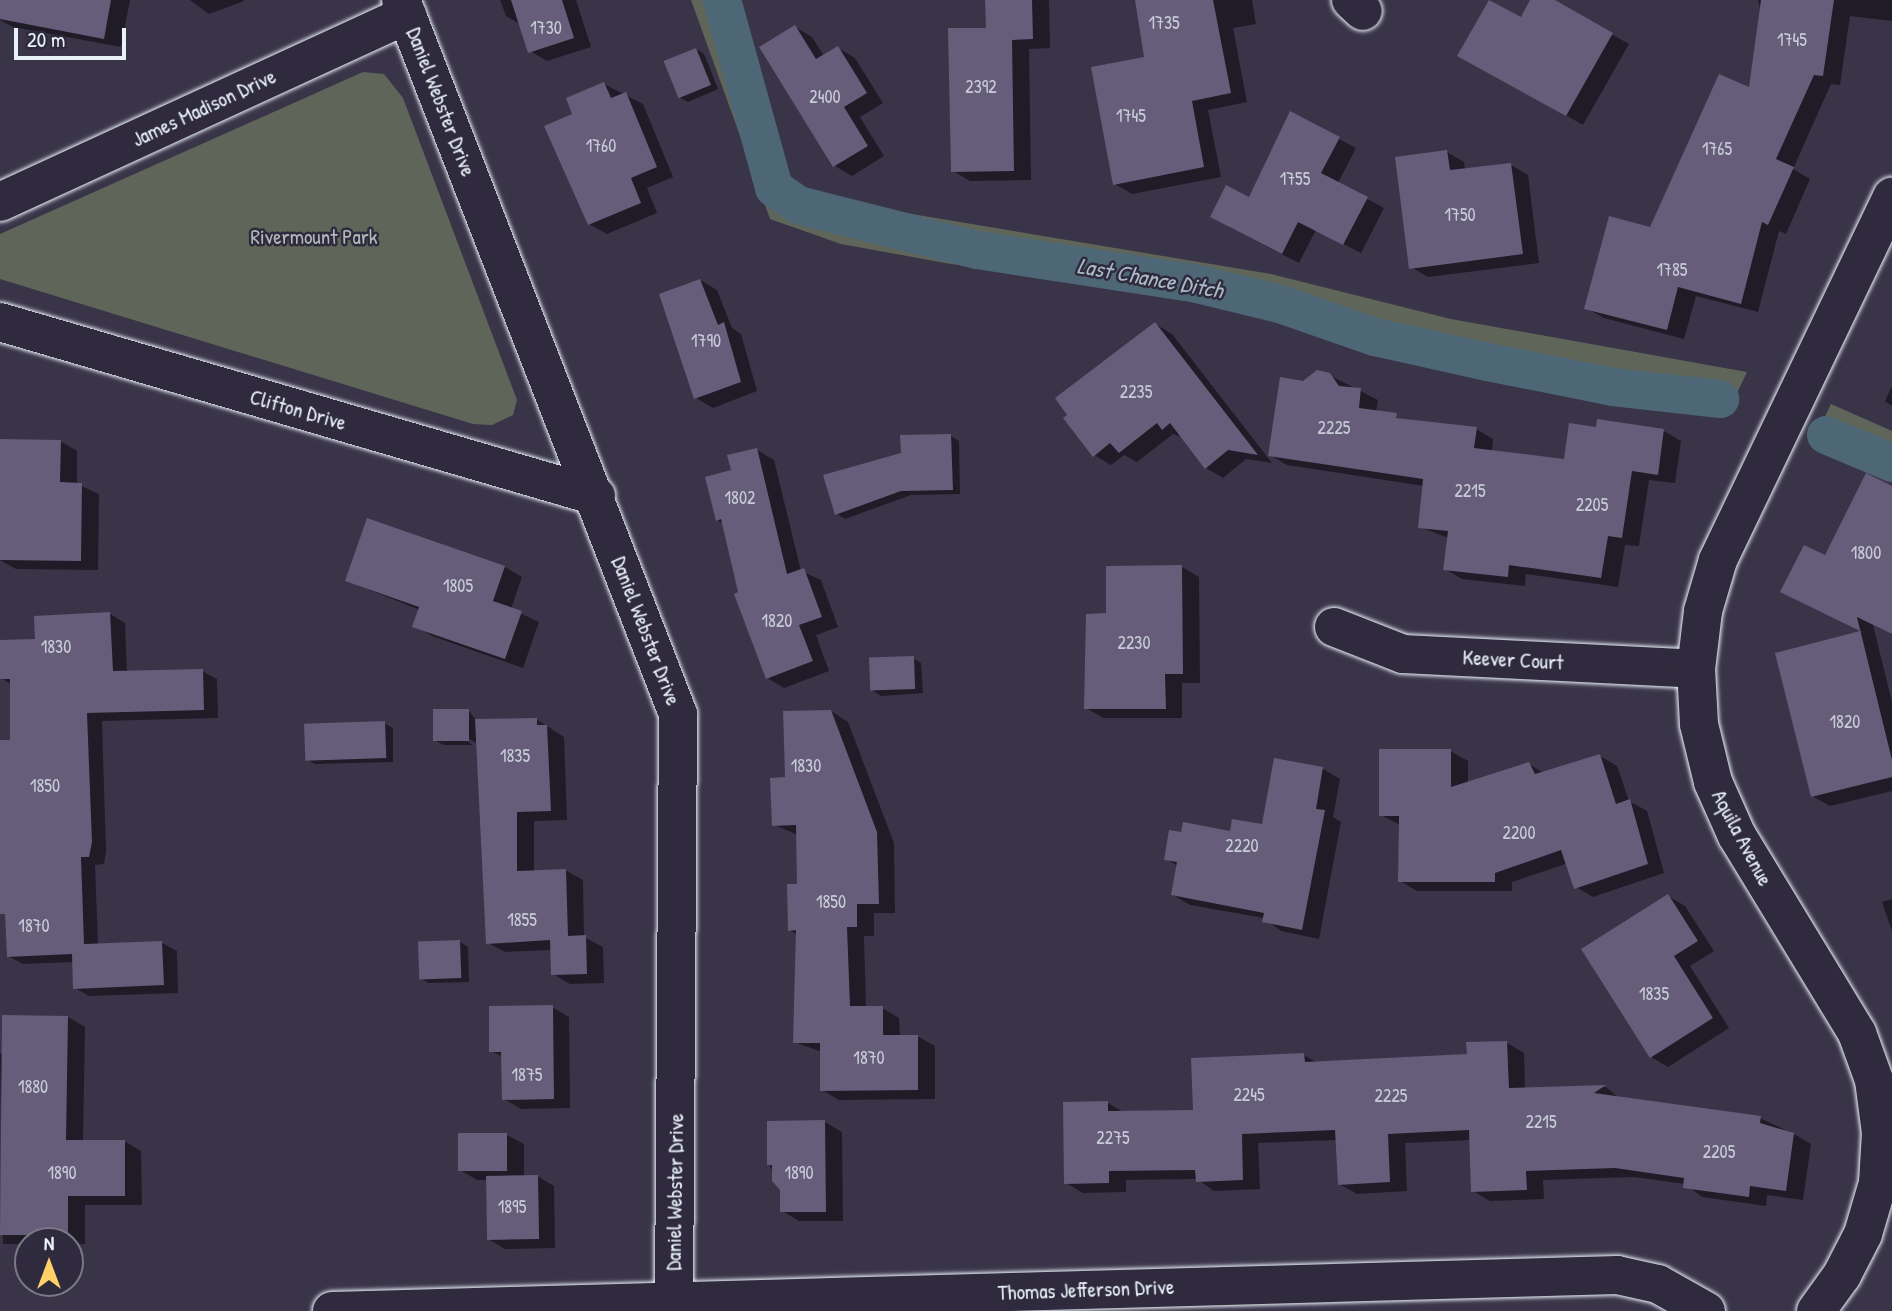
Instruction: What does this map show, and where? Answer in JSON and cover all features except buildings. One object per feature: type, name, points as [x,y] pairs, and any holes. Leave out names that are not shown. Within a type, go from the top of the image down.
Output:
[{"type":"street","name":"James Madison Drive","points":[[0,202],[404,8]]},
{"type":"street","name":"Daniel Webster Drive","points":[[404,8],[596,496],[678,714],[674,1301]]},
{"type":"street","name":"Aquila Avenue","points":[[1816,1311],[1842,1275],[1863,1234],[1878,1183],[1881,1133],[1874,1080],[1857,1033],[1737,836],[1713,782],[1699,724],[1696,669],[1703,611],[1718,559],[1892,197]]},
{"type":"street","name":"Clifton Drive","points":[[0,322],[596,496]]},
{"type":"street","name":"Keever Court","points":[[1334,627],[1403,654],[1696,669]]},
{"type":"street","name":"Thomas Jefferson Drive","points":[[332,1311],[1617,1275],[1658,1284],[1706,1311]]},
{"type":"green space","points":[[691,0],[728,0],[779,182],[810,197],[1271,274],[1451,319],[1747,372],[1729,410],[1538,382],[1366,345],[1240,309],[1111,283],[951,264],[841,244],[770,219]]},
{"type":"green space","name":"Rivermount Park","points":[[363,72],[384,74],[403,98],[517,400],[513,415],[492,425],[473,424],[0,279],[0,234]]},
{"type":"green space","points":[[1831,404],[1892,431],[1892,482],[1812,443]]},
{"type":"waterway","name":"Last Chance Ditch","points":[[722,0],[774,188],[798,205],[977,250],[1193,283],[1280,304],[1375,337],[1488,362],[1613,387],[1720,399]]},
{"type":"waterway","name":"Last Chance Ditch","points":[[1826,435],[1892,463]]}]
